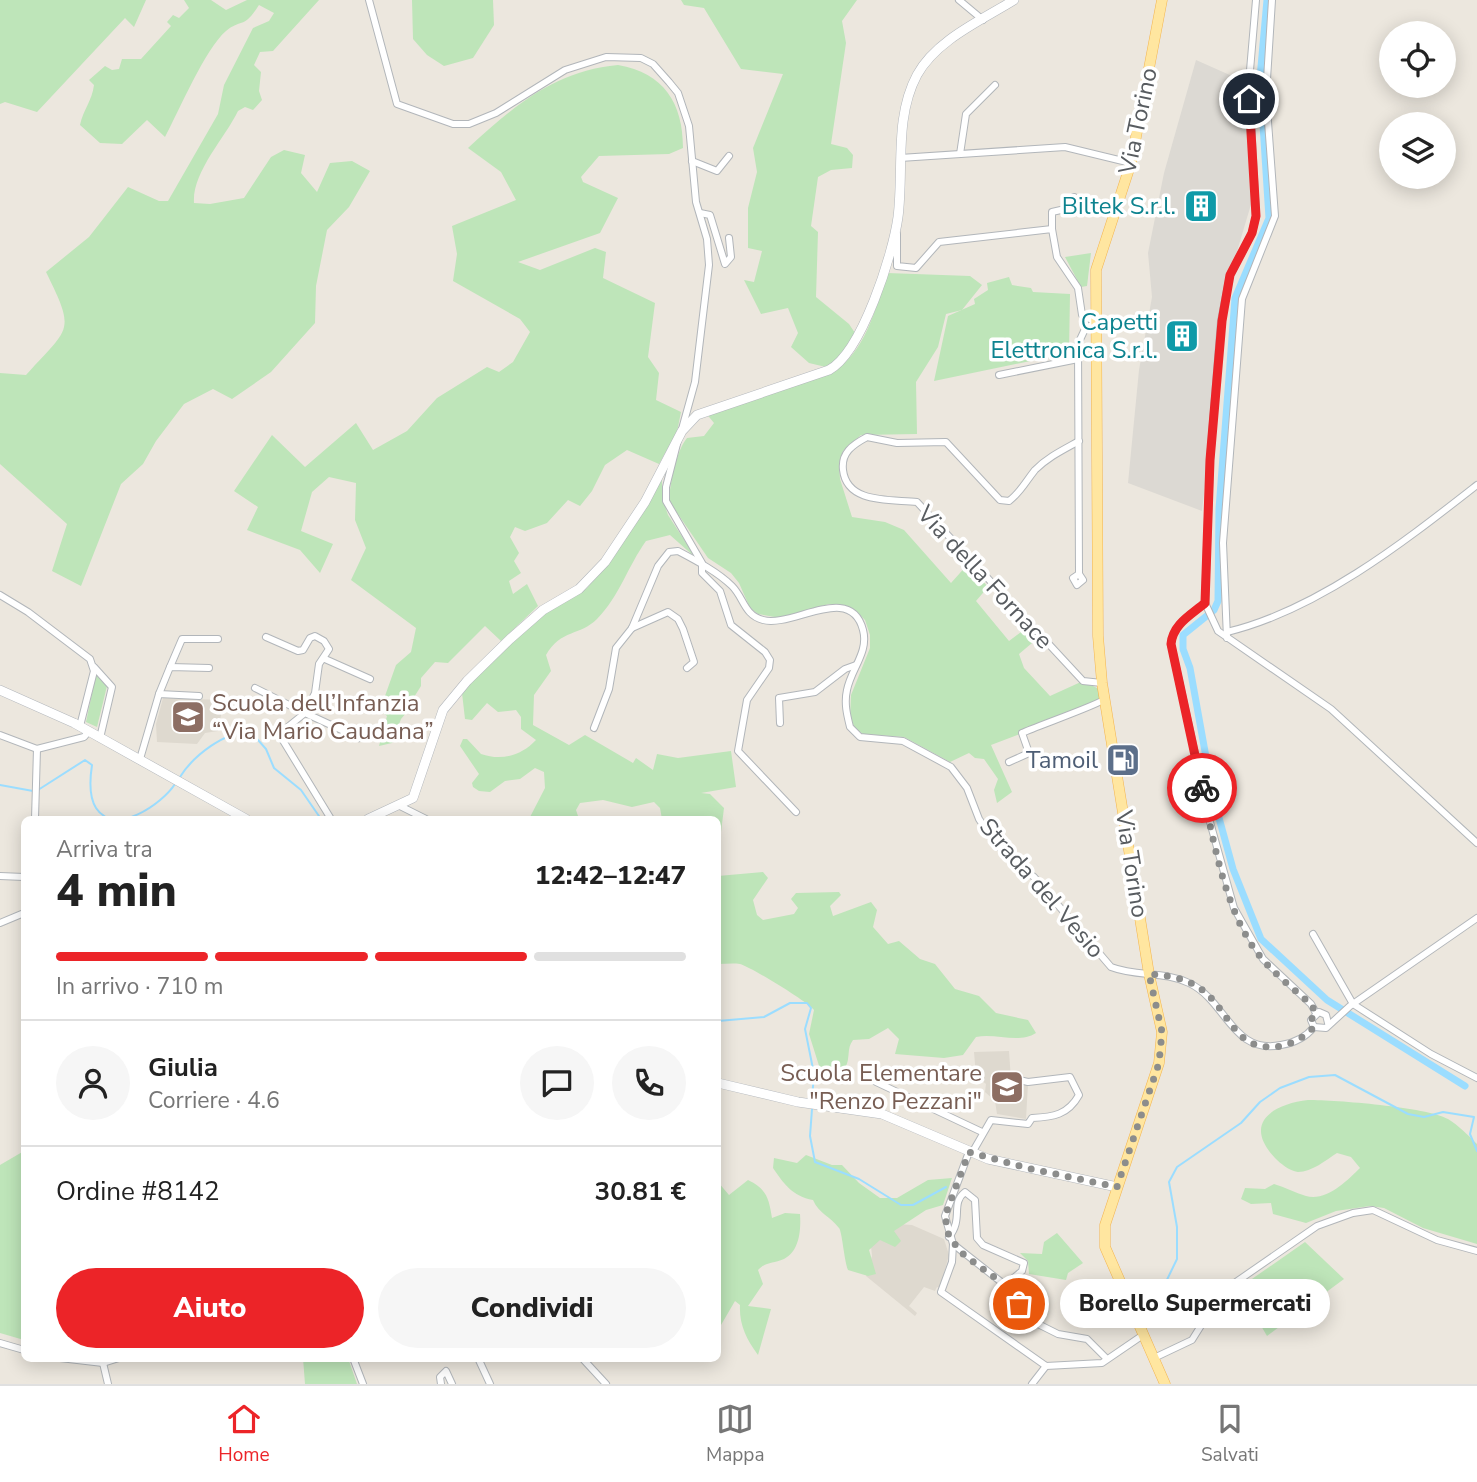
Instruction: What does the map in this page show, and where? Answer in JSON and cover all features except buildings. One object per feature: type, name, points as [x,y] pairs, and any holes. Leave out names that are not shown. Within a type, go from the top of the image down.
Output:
[{"type":"main road","name":"Via Torino","points":[[1162,0],[1131,163],[1099,257],[1096,322],[1098,636],[1102,684],[1149,974],[1162,1032],[1159,1063],[1105,1225],[1105,1247],[1165,1384]]},
{"type":"street","points":[[369,0],[383,47],[391,92],[402,107],[453,124],[469,124],[496,113],[565,70],[606,57],[641,58],[653,64],[678,93],[689,127],[709,265],[695,382],[666,487],[666,501],[702,567],[702,573],[720,591],[732,625],[765,652],[770,660],[769,668],[747,700],[738,751],[796,812]]},
{"type":"street","points":[[960,0],[983,20]]},
{"type":"street","points":[[1014,0],[943,46],[917,75],[910,95],[900,158],[896,261],[901,268],[919,267],[939,242],[1052,229]]},
{"type":"street","points":[[1256,0],[1249,82],[1256,216],[1252,233],[1230,275],[1223,309],[1210,460],[1205,603],[1218,631],[1331,709],[1477,843]]},
{"type":"street","points":[[1227,635],[1223,543],[1242,299],[1275,216],[1266,95],[1272,0]]},
{"type":"street","points":[[961,154],[967,114],[995,85]]},
{"type":"street","points":[[900,158],[1065,147],[1131,163]]},
{"type":"street","points":[[692,161],[717,171],[729,156]]},
{"type":"street","points":[[1074,197],[1073,207],[1052,212],[1052,229],[1057,257],[1078,288],[1082,315],[1096,322],[1081,334],[1078,359],[1079,574]]},
{"type":"street","points":[[700,213],[710,215],[725,264],[731,257],[729,239]]},
{"type":"street","points":[[375,816],[400,806],[416,793],[438,719],[456,693],[543,610],[579,589],[605,562],[645,502],[680,434],[697,415],[709,408],[830,370],[842,361],[866,321],[897,224]]},
{"type":"street","points":[[999,375],[1078,359]]},
{"type":"street","name":"Via della Fornace","points":[[1079,441],[1048,458],[1034,472],[1022,492],[1009,501],[1000,500],[946,442],[897,443],[867,437],[845,453],[842,464],[844,482],[851,491],[866,496],[917,502],[1083,681],[1102,684]]},
{"type":"street","points":[[1227,635],[1288,611],[1376,561],[1409,539],[1477,485]]},
{"type":"street","name":"Strada del Vesio","points":[[594,728],[609,689],[616,648],[632,628],[665,556],[678,551],[732,585],[748,613],[764,621],[782,621],[831,607],[846,609],[859,619],[865,646],[846,691],[850,727],[860,737],[903,741],[951,767],[967,788],[979,819],[990,837],[1012,861],[1034,877],[1111,967],[1129,974],[1179,978],[1200,988],[1243,1039],[1265,1048],[1286,1045],[1307,1035],[1314,1027]]},
{"type":"street","points":[[0,596],[28,612],[91,662],[112,687],[100,738]]},
{"type":"street","points":[[1205,603],[1181,622],[1172,636],[1171,644],[1226,885],[1241,926],[1254,947],[1316,1013],[1324,1013],[1328,1023]]},
{"type":"street","points":[[632,628],[668,612],[678,619],[694,662],[687,668]]},
{"type":"street","points":[[266,637],[298,651],[303,650],[310,638],[315,636],[328,645],[325,659],[319,664],[315,693],[304,713],[279,734],[329,816]]},
{"type":"street","points":[[140,759],[159,694],[182,639],[218,639]]},
{"type":"street","points":[[325,659],[370,679]]},
{"type":"street","points":[[79,726],[94,671],[91,662]]},
{"type":"street","points":[[780,723],[779,698],[815,692],[845,669],[856,665]]},
{"type":"street","points":[[170,667],[209,668]]},
{"type":"street","points":[[255,688],[359,738]]},
{"type":"street","points":[[0,690],[89,731],[241,816]]},
{"type":"street","points":[[159,694],[199,696]]},
{"type":"street","points":[[1009,762],[1029,753],[1022,733],[1065,713],[1100,704],[1105,699]]},
{"type":"street","points":[[0,735],[37,749],[84,737],[89,731]]},
{"type":"street","points":[[35,816],[37,749]]},
{"type":"street","points":[[400,806],[420,816]]},
{"type":"street","points":[[0,876],[21,877]]},
{"type":"street","points":[[0,923],[21,913]]},
{"type":"street","points":[[1316,1013],[1311,1020],[1314,1027],[1324,1029],[1352,1005],[1477,918]]},
{"type":"street","points":[[1313,933],[1352,1005],[1431,1054],[1477,1078]]},
{"type":"street","points":[[1015,1079],[1028,1082],[1070,1077],[1079,1095],[1060,1115],[1032,1118],[1027,1124],[994,1119],[982,1132],[970,1152],[945,1216],[949,1237],[953,1244],[1005,1285],[1036,1323],[1058,1334],[1091,1341],[1106,1358]]},
{"type":"street","points":[[876,1082],[982,1132]]},
{"type":"street","points":[[721,1084],[798,1102],[894,1118],[970,1152],[1117,1187]]},
{"type":"street","points":[[949,1237],[957,1226],[958,1200],[965,1192],[975,1200],[977,1238],[983,1245],[1024,1263],[1022,1270],[1005,1285]]},
{"type":"street","points":[[1154,1358],[1192,1340],[1212,1308],[1210,1300],[1317,1226],[1353,1213],[1373,1210],[1437,1240],[1477,1251]]},
{"type":"street","points":[[953,1244],[951,1262],[941,1292],[1046,1366],[1090,1366],[1102,1363],[1143,1335]]},
{"type":"street","points":[[0,1343],[21,1349]]},
{"type":"street","points":[[94,1362],[106,1362]]},
{"type":"street","points":[[355,1362],[363,1384]]},
{"type":"street","points":[[480,1362],[490,1384]]},
{"type":"street","points":[[586,1362],[606,1384]]},
{"type":"street","points":[[103,1363],[108,1384]]},
{"type":"street","points":[[1032,1384],[1046,1366]]},
{"type":"street","points":[[442,1384],[440,1377],[446,1371],[452,1384]]},
{"type":"shaded area","points":[[1196,60],[1241,80],[1255,191],[1230,275],[1202,511],[1128,483],[1139,370],[1152,297],[1148,253],[1164,173]]},
{"type":"shaded area","name":"Scuola dell’Infanzia “Via Mario Caudana”","points":[[163,698],[224,700],[218,731],[205,733],[197,744],[157,742],[156,724]]},
{"type":"shaded area","name":"Scuola Elementare \"Renzo Pezzani\"","points":[[1009,1051],[1011,1080],[1028,1084],[1026,1119],[997,1114],[995,1101],[985,1092],[986,1084],[976,1076],[974,1052]]},
{"type":"shaded area","points":[[897,1224],[912,1225],[944,1239],[949,1255],[944,1273],[946,1276],[940,1288],[937,1287],[935,1291],[924,1287],[909,1306],[917,1313],[915,1316],[866,1276],[872,1256],[871,1246]]},
{"type":"green space","points":[[0,0],[146,0],[134,27],[125,18],[37,112],[5,102],[0,104]]},
{"type":"green space","points":[[184,0],[211,0],[226,10],[247,0],[319,0],[273,51],[260,52],[254,65],[261,72],[259,91],[262,100],[253,110],[245,107],[238,111],[198,179],[194,203],[210,204],[244,198],[271,157],[284,150],[305,155],[301,173],[317,192],[330,163],[352,161],[370,171],[349,207],[327,230],[316,286],[315,323],[271,372],[232,399],[213,389],[184,404],[156,441],[143,464],[121,484],[81,586],[52,571],[67,524],[0,464],[0,373],[26,375],[60,337],[64,328],[62,307],[46,272],[89,237],[128,187],[159,201],[168,201],[218,114],[224,85],[253,28],[269,21],[274,13],[259,5],[249,18],[231,27],[218,40],[201,66],[165,137],[147,120],[122,144],[100,143],[80,125],[93,91],[94,85],[89,80],[105,66],[112,70],[119,69],[122,59],[141,59],[171,26],[167,22],[173,15],[179,18],[189,8]]},
{"type":"green space","points":[[412,0],[493,0],[494,25],[473,58],[444,66],[427,55],[413,39]]},
{"type":"green space","points":[[681,0],[857,0],[842,21],[846,43],[831,144],[847,148],[853,155],[852,168],[831,170],[818,177],[811,226],[818,232],[816,297],[849,324],[855,333],[848,350],[830,368],[809,363],[791,347],[798,333],[788,308],[761,314],[744,280],[754,282],[762,251],[748,248],[748,208],[757,172],[753,148],[783,74],[741,69],[704,8],[684,5]]},
{"type":"green space","points":[[618,65],[648,75],[668,93],[679,117],[683,148],[669,154],[599,156],[581,177],[583,182],[618,198],[600,233],[518,262],[540,270],[595,248],[606,252],[603,278],[655,303],[648,357],[659,373],[656,400],[681,412],[677,432],[659,464],[627,450],[605,465],[592,491],[580,506],[568,500],[547,523],[525,531],[515,527],[510,537],[519,553],[514,561],[521,573],[509,581],[513,594],[527,584],[538,606],[501,641],[485,626],[448,663],[435,662],[421,678],[421,686],[411,702],[412,706],[401,719],[392,743],[379,746],[387,716],[380,710],[396,665],[411,652],[416,628],[351,580],[366,548],[355,520],[356,483],[329,477],[312,492],[301,531],[333,544],[320,573],[300,550],[247,530],[258,507],[234,491],[272,435],[305,467],[356,423],[373,450],[407,431],[437,398],[487,367],[499,372],[513,362],[530,332],[520,319],[453,281],[457,254],[452,226],[516,200],[501,172],[468,148],[536,93],[574,75]]},
{"type":"green space","points":[[1091,253],[1087,286],[1081,287],[1065,257]]},
{"type":"green space","points":[[887,273],[970,276],[982,285],[962,310],[946,314],[938,347],[916,382],[917,434],[861,435],[843,451],[839,463],[840,479],[852,517],[885,522],[904,530],[951,583],[968,564],[988,587],[976,601],[1009,641],[1028,627],[1038,638],[1019,654],[1024,668],[1050,696],[1083,681],[1103,691],[1100,704],[991,745],[1012,792],[997,803],[994,790],[998,779],[984,759],[975,758],[969,753],[950,762],[904,737],[863,734],[855,728],[850,718],[851,695],[870,648],[870,635],[865,620],[855,610],[829,604],[780,618],[758,614],[750,608],[739,583],[731,573],[708,558],[669,501],[674,468],[683,444],[687,438],[704,436],[714,423],[705,412],[831,373],[843,365],[868,329]]},
{"type":"green space","points":[[1009,277],[1012,285],[1031,288],[1033,292],[1070,294],[1069,353],[934,381],[948,316],[975,304],[974,299],[988,290],[987,283]]},
{"type":"green space","points":[[662,478],[662,497],[668,515],[696,558],[670,535],[646,541],[605,610],[591,624],[558,641],[546,655],[551,671],[534,695],[533,725],[569,745],[585,735],[633,763],[636,758],[653,770],[657,754],[678,758],[731,751],[736,787],[701,793],[710,794],[724,808],[721,832],[721,816],[661,816],[660,808],[654,802],[632,807],[603,800],[580,803],[576,810],[578,816],[531,816],[545,788],[544,772],[535,768],[520,779],[505,781],[490,792],[479,791],[473,787],[472,783],[479,774],[460,746],[463,739],[467,739],[481,754],[496,757],[510,756],[524,750],[536,740],[521,729],[521,717],[516,710],[498,712],[487,703],[472,720],[465,719],[462,693],[500,651],[547,611],[587,588],[612,558]]},
{"type":"green space","points":[[96,674],[107,686],[97,727],[86,722]]},
{"type":"green space","points":[[763,872],[768,878],[753,900],[757,915],[763,920],[794,914],[798,908],[791,899],[796,893],[839,892],[841,895],[830,906],[833,916],[871,902],[877,910],[873,927],[888,944],[899,941],[920,959],[935,964],[955,989],[979,996],[996,1013],[1028,1020],[1036,1033],[1022,1038],[976,1037],[963,1055],[944,1058],[895,1054],[899,1039],[888,1028],[869,1039],[853,1040],[845,1068],[835,1070],[827,1076],[821,1072],[809,1034],[814,1010],[767,978],[740,964],[721,964],[721,876]]},
{"type":"green space","points":[[1308,1100],[1421,1111],[1448,1119],[1459,1127],[1477,1144],[1477,1244],[1423,1228],[1384,1208],[1370,1206],[1336,1211],[1306,1223],[1273,1214],[1271,1203],[1251,1204],[1241,1199],[1245,1188],[1265,1189],[1274,1184],[1306,1196],[1321,1196],[1336,1189],[1360,1168],[1351,1157],[1337,1153],[1314,1168],[1298,1172],[1275,1158],[1261,1135],[1266,1117],[1283,1106]]},
{"type":"green space","points":[[21,1153],[21,1339],[0,1333],[0,1165]]},
{"type":"green space","points":[[806,1155],[832,1165],[842,1165],[859,1183],[880,1198],[897,1198],[928,1180],[952,1178],[943,1205],[926,1210],[894,1231],[901,1241],[895,1247],[880,1240],[869,1250],[876,1274],[868,1276],[848,1270],[839,1228],[818,1209],[813,1200],[799,1196],[789,1189],[773,1168],[774,1158],[797,1163]]},
{"type":"green space","points":[[748,1180],[766,1195],[772,1218],[785,1213],[800,1214],[800,1233],[793,1251],[784,1259],[758,1270],[763,1284],[748,1306],[771,1309],[758,1355],[744,1331],[740,1305],[735,1301],[721,1325],[721,1186],[729,1195]]},
{"type":"green space","points":[[1057,1233],[1083,1263],[1068,1273],[1066,1280],[1029,1274],[1028,1261],[1020,1253],[1042,1254],[1044,1242]]},
{"type":"green space","points":[[1305,1242],[1344,1279],[1267,1336],[1239,1288]]},
{"type":"green space","points":[[303,1362],[349,1362],[357,1384],[305,1384]]},
{"type":"waterway","points":[[1267,0],[1260,78],[1269,218],[1235,298],[1219,509],[1218,601],[1214,610],[1183,635],[1183,649],[1190,668],[1213,796],[1233,869],[1261,939],[1327,1000],[1465,1086]]},
{"type":"waterway","points":[[180,777],[193,761],[211,746],[231,735],[251,732],[266,749],[274,768],[301,790],[319,816]]},
{"type":"waterway","points":[[38,790],[85,760],[92,765],[91,787],[94,804],[104,816]]},
{"type":"waterway","points":[[132,816],[160,800],[175,784]]},
{"type":"waterway","points":[[0,785],[33,791]]},
{"type":"waterway","points":[[721,1021],[764,1017],[790,1003],[807,1003],[811,1008],[805,1029],[814,1074],[812,1099]]},
{"type":"waterway","points":[[1143,1308],[1163,1288],[1177,1259],[1177,1227],[1169,1182],[1177,1167],[1241,1123],[1260,1102],[1280,1088],[1309,1077],[1335,1075],[1408,1114],[1424,1117],[1443,1112],[1474,1117],[1470,1134],[1477,1151]]},
{"type":"waterway","points":[[812,1109],[810,1136],[815,1162],[859,1179],[901,1205],[913,1205],[946,1187]]},
{"type":"way so far","points":[[1019,1304],[1005,1285],[953,1244],[946,1227],[947,1206],[969,1152],[988,1159],[1117,1187],[1159,1063],[1162,1032],[1149,974],[1179,978],[1200,988],[1243,1039],[1254,1045],[1265,1048],[1286,1045],[1307,1035],[1314,1027],[1311,1020],[1316,1013],[1311,1004],[1263,959],[1241,926],[1226,885],[1202,788]]},
{"type":"place","name":"Biltek S.r.l.","points":[[1201,206]]},
{"type":"place","name":"Capetti Elettronica S.r.l.","points":[[1182,336]]},
{"type":"place","name":"Scuola dell’Infanzia “Via Mario Caudana”","points":[[188,717]]},
{"type":"place","name":"Tamoil","points":[[1123,760]]},
{"type":"place","name":"Scuola Elementare \"Renzo Pezzani\"","points":[[1007,1087]]},
{"type":"place","name":"Borello Supermercati","points":[[1019,1304]]},
{"type":"route","points":[[1202,788],[1171,644],[1172,636],[1181,622],[1205,603],[1210,460],[1225,297],[1230,275],[1252,233],[1256,216],[1249,99]]}]
